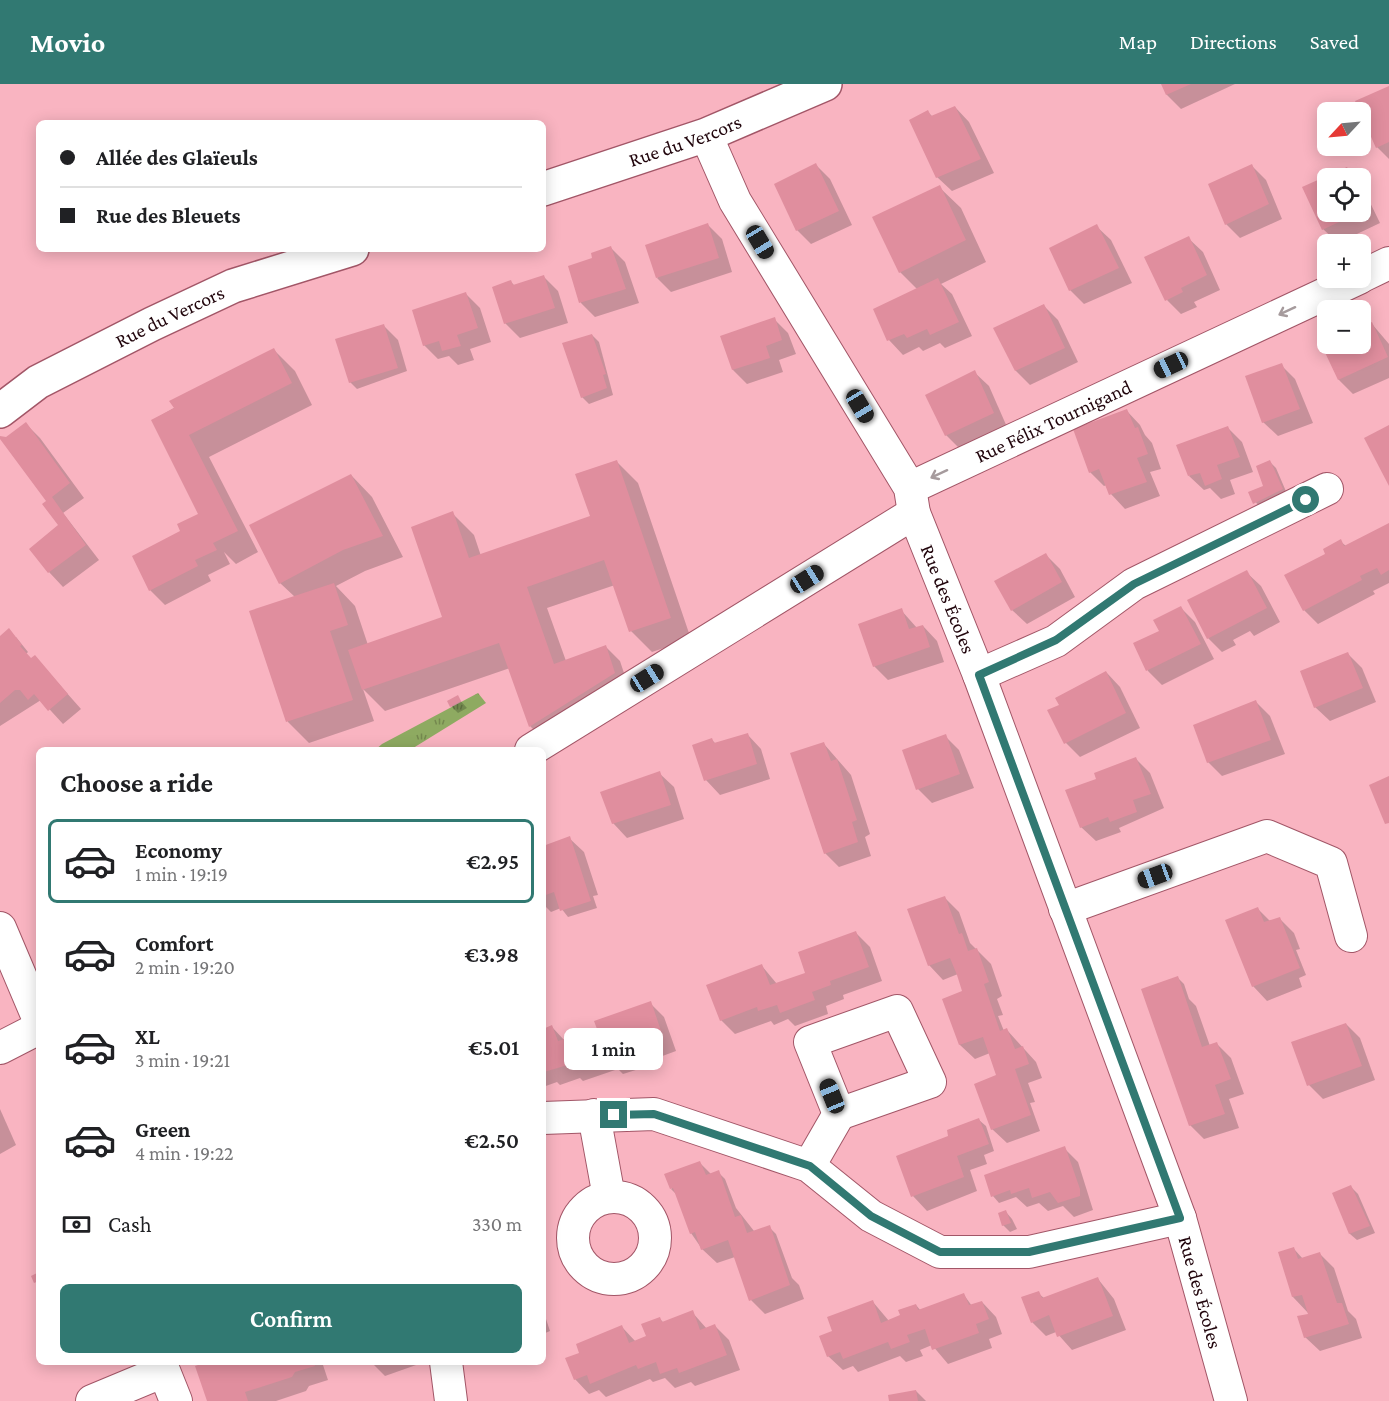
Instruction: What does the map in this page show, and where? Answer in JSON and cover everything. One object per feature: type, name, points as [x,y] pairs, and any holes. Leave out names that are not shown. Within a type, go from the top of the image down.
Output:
[{"type":"street","name":"Rue du Vercors","points":[[546,188],[706,135],[825,84]]},
{"type":"street","name":"Rue des Écoles","points":[[706,135],[735,201],[912,500],[1180,1218],[1231,1401]]},
{"type":"street","name":"Rue du Vercors","points":[[0,411],[38,382],[223,291],[343,252]]},
{"type":"street","name":"Rue Félix Tournigand","points":[[1371,272],[1389,263]]},
{"type":"street","name":"Rue Félix Tournigand","points":[[536,747],[912,500],[1338,288]]},
{"type":"street","points":[[979,675],[1056,640],[1134,584],[1327,489]]},
{"type":"street","points":[[1065,909],[1266,836],[1331,862],[1351,936]]},
{"type":"street","points":[[0,928],[36,1013]]},
{"type":"street","points":[[0,1048],[36,1030]]},
{"type":"street","points":[[546,1118],[654,1114],[810,1166],[871,1216],[940,1252],[1029,1252],[1180,1218]]},
{"type":"street","points":[[810,1166],[839,1114]]},
{"type":"street","points":[[594,1115],[609,1197]]},
{"type":"street","points":[[444,1399],[446,1365]]},
{"type":"street","points":[[92,1401],[164,1371],[176,1401]]},
{"type":"green space","points":[[478,693],[486,703],[415,747],[378,747]]},
{"type":"building","points":[[1161,84],[1191,84],[1166,95]]},
{"type":"building","points":[[1389,86],[1389,142],[1376,148],[1371,137],[1371,102],[1355,101]]},
{"type":"building","points":[[955,106],[981,159],[936,178],[909,120],[928,110],[931,116]]},
{"type":"building","points":[[816,163],[839,211],[796,231],[774,184]]},
{"type":"building","points":[[1252,164],[1269,204],[1225,225],[1208,184]]},
{"type":"building","points":[[1317,180],[1317,219],[1302,187]]},
{"type":"building","points":[[940,185],[966,240],[899,273],[872,217]]},
{"type":"building","points":[[1318,222],[1339,222],[1322,230]]},
{"type":"building","points":[[708,223],[719,258],[656,278],[645,245]]},
{"type":"building","points":[[1097,224],[1119,268],[1069,291],[1049,248]]},
{"type":"building","points":[[1189,236],[1207,275],[1181,288],[1183,292],[1165,301],[1144,257]]},
{"type":"building","points":[[611,246],[626,289],[579,303],[568,266],[592,258],[591,253]]},
{"type":"building","points":[[544,275],[555,308],[504,324],[492,287],[511,280],[513,285]]},
{"type":"building","points":[[938,278],[959,322],[930,335],[927,329],[907,338],[904,334],[887,341],[873,309]]},
{"type":"building","points":[[466,292],[478,328],[457,335],[461,346],[442,351],[439,341],[423,346],[412,310]]},
{"type":"building","points":[[1044,304],[1065,348],[1015,371],[993,328]]},
{"type":"building","points":[[775,317],[782,340],[766,346],[770,358],[732,370],[720,336]]},
{"type":"building","points":[[1371,322],[1388,357],[1338,380],[1326,354],[1371,354]]},
{"type":"building","points":[[384,324],[398,368],[349,383],[335,339]]},
{"type":"building","points":[[592,334],[606,374],[603,375],[607,388],[581,398],[562,343]]},
{"type":"building","points":[[274,348],[292,383],[189,435],[238,531],[213,543],[217,550],[195,560],[198,566],[149,591],[132,556],[180,531],[177,524],[198,514],[151,420],[174,408],[169,401]]},
{"type":"building","points":[[1282,363],[1300,409],[1262,423],[1245,376]]},
{"type":"building","points":[[975,370],[994,413],[945,436],[925,395]]},
{"type":"building","points":[[1127,409],[1135,428],[1138,427],[1148,454],[1137,458],[1147,482],[1109,495],[1099,469],[1089,473],[1073,429]]},
{"type":"building","points":[[26,422],[70,483],[52,497],[86,545],[48,573],[29,549],[58,525],[42,504],[46,501],[0,439],[0,436],[6,437]]},
{"type":"building","points":[[1389,425],[1389,486],[1364,438]]},
{"type":"building","points":[[1228,426],[1240,457],[1217,465],[1222,479],[1205,486],[1200,473],[1188,476],[1176,445]]},
{"type":"building","points":[[617,460],[671,618],[629,632],[604,560],[527,587],[554,664],[606,645],[615,673],[529,727],[499,643],[362,690],[348,650],[442,617],[411,527],[453,511],[469,558],[590,516],[575,474]]},
{"type":"building","points":[[1270,460],[1283,489],[1253,504],[1248,492],[1263,486],[1256,466]]},
{"type":"building","points":[[351,474],[383,536],[343,550],[279,584],[249,525]]},
{"type":"building","points":[[1389,523],[1389,570],[1381,575],[1377,568],[1360,576],[1362,580],[1303,611],[1284,575],[1325,554],[1323,549],[1341,539],[1344,546]]},
{"type":"building","points":[[1046,553],[1062,582],[1011,611],[994,581]]},
{"type":"building","points":[[1247,570],[1267,608],[1207,639],[1187,600]]},
{"type":"building","points":[[334,583],[348,625],[330,631],[353,700],[286,722],[249,611]]},
{"type":"building","points":[[1181,606],[1201,644],[1146,671],[1133,643],[1159,631],[1153,620]]},
{"type":"building","points":[[902,608],[909,629],[923,625],[930,647],[873,667],[858,624]]},
{"type":"building","points":[[9,628],[22,645],[20,646],[31,658],[35,655],[68,694],[48,711],[34,694],[28,700],[20,690],[15,690],[0,703],[0,636]]},
{"type":"building","points":[[1348,652],[1363,688],[1314,708],[1300,671]]},
{"type":"building","points":[[1106,671],[1126,713],[1064,744],[1047,710],[1059,705],[1055,698]]},
{"type":"building","points":[[458,695],[461,701],[450,707],[447,701]]},
{"type":"building","points":[[1256,700],[1271,740],[1207,763],[1193,725]]},
{"type":"building","points":[[748,733],[757,764],[704,781],[692,745],[712,738],[714,743]]},
{"type":"building","points":[[946,734],[960,774],[916,790],[902,750]]},
{"type":"building","points":[[824,742],[831,761],[837,759],[857,820],[852,822],[858,842],[824,854],[790,753]]},
{"type":"building","points":[[1136,757],[1151,794],[1133,800],[1137,812],[1110,822],[1108,817],[1080,828],[1065,790],[1096,779],[1094,773]]},
{"type":"building","points":[[660,771],[671,805],[612,824],[600,792]]},
{"type":"building","points":[[1389,776],[1389,823],[1385,824],[1369,785]]},
{"type":"building","points":[[570,836],[591,901],[560,911],[554,892],[546,895],[546,845]]},
{"type":"building","points":[[945,896],[968,951],[977,948],[989,982],[984,984],[1000,1031],[1007,1028],[1015,1049],[1023,1046],[1029,1064],[1015,1069],[1031,1115],[991,1130],[974,1084],[996,1075],[983,1037],[959,1045],[942,999],[962,991],[957,975],[950,958],[928,966],[907,909]]},
{"type":"building","points":[[1258,907],[1264,922],[1280,917],[1300,968],[1252,987],[1225,920]]},
{"type":"building","points":[[856,931],[869,967],[830,981],[831,985],[812,992],[815,1000],[780,1013],[777,1005],[758,1011],[757,1007],[720,1021],[706,985],[762,964],[770,985],[805,973],[798,952]]},
{"type":"building","points":[[1178,976],[1202,1047],[1217,1042],[1231,1079],[1215,1085],[1225,1114],[1189,1126],[1141,989]]},
{"type":"building","points":[[651,1001],[663,1037],[625,1051],[626,1054],[608,1061],[605,1054],[546,1071],[546,1028],[552,1025],[558,1041],[597,1029],[594,1021]]},
{"type":"building","points":[[1346,1023],[1362,1066],[1307,1086],[1291,1042]]},
{"type":"building","points":[[979,1118],[989,1144],[957,1156],[964,1177],[911,1197],[896,1156],[948,1136],[947,1130]]},
{"type":"building","points":[[1065,1146],[1080,1189],[1080,1196],[1058,1203],[1050,1192],[1032,1198],[1029,1188],[1011,1194],[1010,1190],[991,1197],[984,1175]]},
{"type":"building","points":[[700,1161],[706,1175],[719,1170],[735,1217],[741,1215],[747,1233],[770,1225],[790,1285],[749,1301],[728,1240],[701,1250],[695,1232],[690,1234],[673,1188],[670,1189],[664,1174]]},
{"type":"building","points":[[1351,1185],[1370,1226],[1349,1234],[1332,1193]]},
{"type":"building","points":[[1006,1210],[1011,1223],[1002,1226],[998,1213]]},
{"type":"building","points":[[1294,1247],[1298,1259],[1320,1252],[1337,1303],[1342,1303],[1349,1324],[1304,1338],[1297,1316],[1308,1314],[1302,1295],[1292,1297],[1278,1252]]},
{"type":"building","points":[[36,1274],[36,1282],[34,1283],[31,1276]]},
{"type":"building","points":[[1098,1277],[1113,1316],[1057,1337],[1049,1315],[1031,1323],[1021,1297],[1039,1291],[1042,1298]]},
{"type":"building","points":[[964,1293],[969,1305],[982,1301],[989,1319],[976,1324],[979,1333],[932,1350],[925,1329],[907,1335],[910,1342],[891,1349],[888,1342],[843,1359],[840,1352],[827,1357],[819,1336],[832,1331],[827,1317],[873,1300],[881,1323],[900,1315],[898,1310],[916,1304],[918,1310]]},
{"type":"building","points":[[693,1310],[700,1330],[715,1324],[727,1355],[679,1373],[677,1368],[660,1374],[656,1362],[638,1369],[636,1365],[590,1384],[587,1375],[574,1380],[565,1358],[579,1353],[576,1344],[622,1325],[629,1343],[646,1336],[641,1324],[660,1317],[662,1322]]},
{"type":"building","points":[[195,1366],[315,1366],[295,1372],[292,1377],[245,1392],[248,1401],[207,1401]]},
{"type":"building","points":[[916,1390],[918,1401],[889,1401],[888,1395]]},
{"type":"route","points":[[614,1115],[654,1114],[810,1166],[871,1216],[940,1252],[1029,1252],[1180,1218],[979,675],[1056,640],[1134,584],[1306,500]]}]
